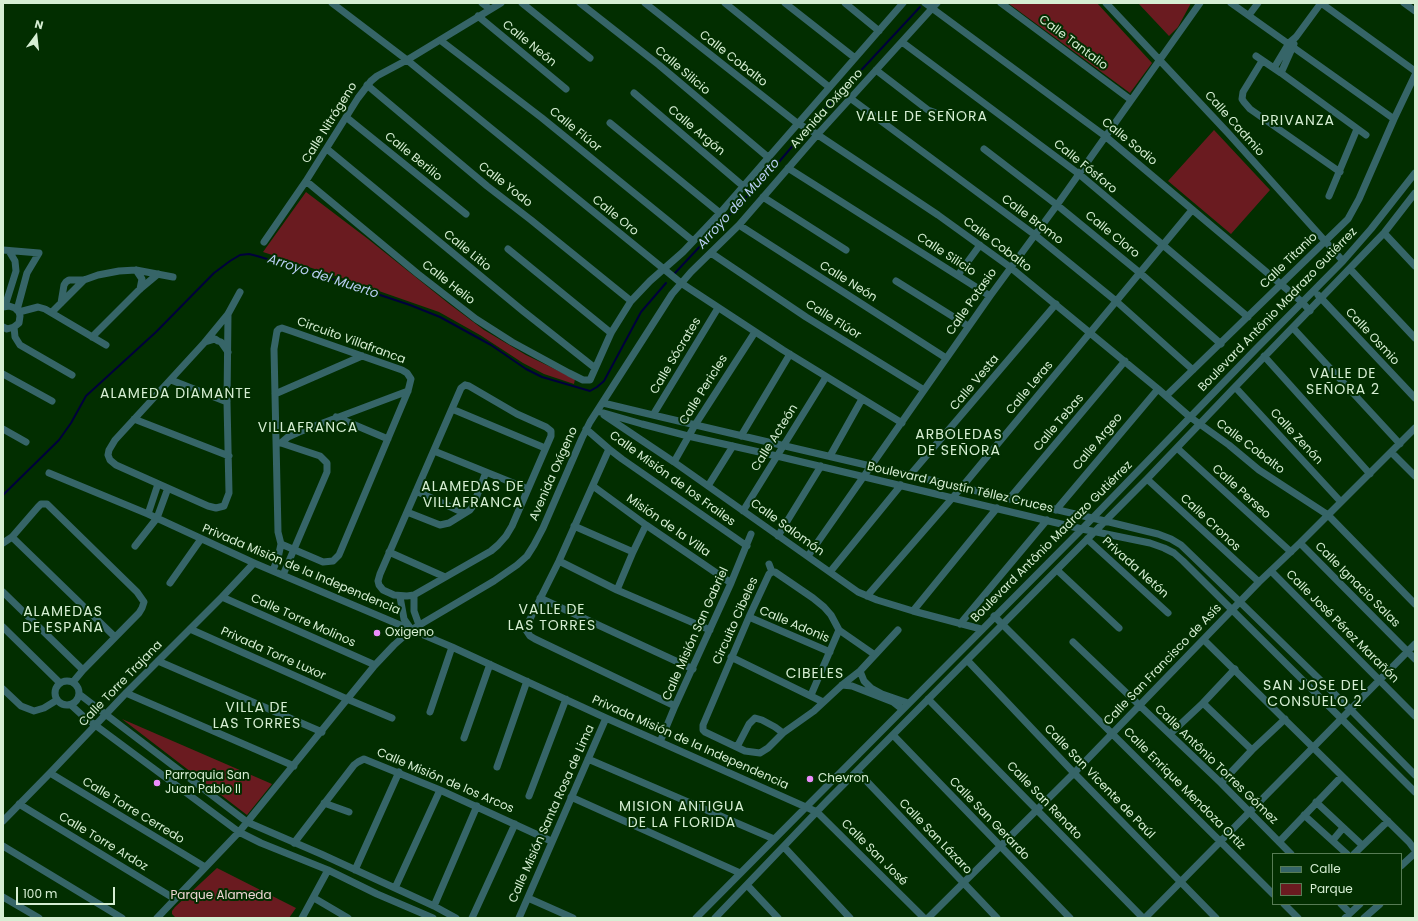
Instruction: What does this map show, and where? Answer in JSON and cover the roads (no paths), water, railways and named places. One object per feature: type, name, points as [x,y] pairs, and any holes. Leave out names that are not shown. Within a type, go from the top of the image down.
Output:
[{"type":"street","name":"Calle Oro","points":[[332,3],[407,60],[681,283],[826,377],[902,423]]},
{"type":"street","points":[[482,3],[490,9]]},
{"type":"street","name":"Calle Nitrógeno","points":[[264,242],[327,149],[367,85],[377,76],[407,60],[501,3]]},
{"type":"street","points":[[522,3],[590,58]]},
{"type":"street","name":"Calle Silicio","points":[[580,3],[659,65],[769,158]]},
{"type":"street","name":"Calle Cobalto","points":[[645,3],[797,123],[806,127],[938,215],[1010,267],[1190,416],[1259,470],[1328,515],[1415,604]]},
{"type":"street","points":[[725,3],[829,87]]},
{"type":"street","points":[[784,3],[855,58]]},
{"type":"street","points":[[845,3],[879,31]]},
{"type":"street","name":"Avenida Oxígeno","points":[[590,380],[611,333],[631,301],[663,269],[683,252],[720,213],[902,3]]},
{"type":"street","name":"Calle Sodio","points":[[925,3],[934,6],[1105,136],[1302,302],[1310,311]]},
{"type":"street","name":"Calle Tantalio","points":[[1001,3],[1132,100]]},
{"type":"street","name":"Calle Cadmio","points":[[1106,3],[1160,60],[1343,261]]},
{"type":"street","name":"Calle Potasio","points":[[808,556],[870,465],[902,423],[968,326],[1057,205],[1200,3]]},
{"type":"street","points":[[1231,3],[1394,119]]},
{"type":"street","points":[[1249,15],[1258,3]]},
{"type":"street","points":[[1281,73],[1296,37],[1321,3],[1415,71]]},
{"type":"street","points":[[1404,3],[1415,11]]},
{"type":"street","name":"Avenida Oxígeno","points":[[160,917],[175,899],[239,832],[322,732],[375,665],[411,630],[494,581],[517,565],[526,556],[543,528],[586,429],[645,334],[681,283],[739,225],[817,135],[934,6]]},
{"type":"street","name":"Calle Neón","points":[[478,16],[566,89]]},
{"type":"street","name":"Calle Flúor","points":[[440,40],[542,118],[693,242]]},
{"type":"street","name":"Calle Fósforo","points":[[902,42],[1079,174],[1248,318]]},
{"type":"street","points":[[1274,68],[1292,45]]},
{"type":"street","points":[[1340,172],[1250,109],[1244,102],[1242,99],[1243,92],[1259,58],[1366,135]]},
{"type":"street","points":[[876,70],[928,110],[939,114]]},
{"type":"street","name":"Calle Titanio","points":[[1166,396],[1248,318],[1280,284],[1348,219],[1354,210],[1415,75]]},
{"type":"street","name":"Calle Yodo","points":[[367,85],[487,186],[631,301]]},
{"type":"street","name":"Calle Argón","points":[[634,93],[743,186]]},
{"type":"street","name":"Calle Bromo","points":[[850,98],[1035,235],[1116,301],[1193,370]]},
{"type":"street","name":"Calle Berilio","points":[[346,117],[466,214]]},
{"type":"street","points":[[610,123],[720,213]]},
{"type":"street","points":[[1329,196],[1357,129]]},
{"type":"street","name":"Calle Litio","points":[[327,149],[595,368]]},
{"type":"street","name":"Calle Cloro","points":[[984,149],[1057,205],[1140,273],[1221,344]]},
{"type":"street","name":"Calle Silicio","points":[[788,168],[990,296]]},
{"type":"street","name":"Boulevard Antônio Madrazo Gutiérrez","points":[[700,916],[740,873],[1082,528],[1343,261],[1371,229],[1415,173]]},
{"type":"street","name":"Calle Helio","points":[[306,181],[418,274],[476,319],[506,338],[569,373],[583,380],[590,380]]},
{"type":"street","points":[[1402,189],[1414,197]]},
{"type":"street","points":[[763,197],[846,250]]},
{"type":"street","name":"Boulevard Antônio Madrazo Gutiérrez","points":[[714,918],[856,771],[1147,479],[1234,386],[1350,269],[1384,233],[1414,197]]},
{"type":"street","name":"Calle Leras","points":[[867,596],[951,497],[961,488],[1192,210]]},
{"type":"street","name":"Calle Neón","points":[[739,225],[946,358]]},
{"type":"street","points":[[1384,233],[1415,266]]},
{"type":"street","points":[[958,275],[980,245]]},
{"type":"street","points":[[508,249],[611,333]]},
{"type":"street","points":[[3,327],[7,329],[14,328],[19,323],[20,319],[18,311],[27,273],[39,253],[6,250]]},
{"type":"street","points":[[6,250],[15,261],[16,271],[4,307],[12,306],[18,311]]},
{"type":"street","name":"Calle Flúor","points":[[711,253],[806,317],[924,390]]},
{"type":"street","points":[[1350,269],[1415,338]]},
{"type":"street","points":[[136,270],[142,279],[140,289]]},
{"type":"street","points":[[61,303],[64,285],[69,280],[84,280],[98,275],[119,271],[136,270],[174,278]]},
{"type":"street","points":[[92,336],[140,289],[158,274]]},
{"type":"street","points":[[52,312],[84,280]]},
{"type":"street","points":[[896,281],[968,326]]},
{"type":"street","name":"Calle Osmio","points":[[1313,290],[1415,398]]},
{"type":"street","points":[[228,314],[227,402],[230,493],[224,506],[216,508],[208,506],[123,469],[110,460],[108,455],[111,445],[205,342],[228,314],[240,292]]},
{"type":"street","name":"Calle Vesta","points":[[910,475],[1056,304]]},
{"type":"street","points":[[18,311],[38,307],[52,312],[106,345]]},
{"type":"street","name":"Calle Sócrates","points":[[653,416],[718,308]]},
{"type":"street","points":[[14,328],[15,337],[20,345],[72,375]]},
{"type":"street","points":[[1293,328],[1400,444]]},
{"type":"street","name":"Circuito Villafranca","points":[[273,570],[279,555],[281,544],[278,532],[278,443],[274,341],[279,329],[291,331],[407,373],[411,379],[408,391],[342,550],[336,558],[329,562],[323,562],[281,544]]},
{"type":"street","name":"Calle Pericles","points":[[674,462],[688,436],[755,332]]},
{"type":"street","points":[[205,342],[215,340],[221,342],[228,352]]},
{"type":"street","points":[[742,436],[790,354]]},
{"type":"street","points":[[275,394],[362,356]]},
{"type":"street","points":[[1264,356],[1370,474]]},
{"type":"street","name":"Calle Tebas","points":[[1009,500],[1125,361]]},
{"type":"street","points":[[3,374],[52,400]]},
{"type":"street","name":"Calle Acteón","points":[[744,510],[826,377]]},
{"type":"street","points":[[171,380],[227,402]]},
{"type":"street","points":[[465,385],[517,414],[550,430],[551,433],[545,448],[512,526],[498,545],[491,551],[414,595],[400,597],[383,590],[378,581],[389,552],[452,409],[462,388],[465,385]]},
{"type":"street","name":"Calle Zenón","points":[[1234,386],[1341,502]]},
{"type":"street","name":"Calle Argeo","points":[[1056,510],[1158,389]]},
{"type":"street","points":[[278,443],[293,434],[408,391]]},
{"type":"street","points":[[830,456],[862,399]]},
{"type":"street","name":"Boulevard Agustín Téllez Cruces","points":[[603,402],[653,416],[870,465],[1009,500],[1158,534],[1171,539],[1181,545],[1240,602],[1350,709],[1415,775]]},
{"type":"street","points":[[452,409],[545,448]]},
{"type":"street","name":"Boulevard Agustín Téllez Cruces","points":[[597,410],[688,436],[1150,543],[1164,548],[1174,553],[1183,561],[1415,792]]},
{"type":"street","name":"Calle Salomón","points":[[597,410],[744,510],[778,536],[858,592],[913,611],[981,629]]},
{"type":"street","points":[[336,417],[388,439]]},
{"type":"street","points":[[134,419],[229,456]]},
{"type":"street","name":"Calle San Francisco de Asís","points":[[928,918],[1038,810],[1259,582],[1415,428]]},
{"type":"street","points":[[3,429],[26,442]]},
{"type":"street","name":"Calle Misión de los Frailes","points":[[586,429],[608,449],[747,546]]},
{"type":"street","points":[[278,443],[320,456],[327,463],[328,467],[283,575]]},
{"type":"street","points":[[708,486],[733,446]]},
{"type":"street","name":"Calle Perseo","points":[[1177,448],[1290,552]]},
{"type":"street","points":[[608,449],[593,486],[526,630],[530,636],[675,706]]},
{"type":"street","points":[[434,451],[528,489]]},
{"type":"street","points":[[1391,452],[1415,476]]},
{"type":"street","points":[[778,536],[821,466]]},
{"type":"street","name":"Privada Misión de la Independencia","points":[[49,472],[148,514],[254,563],[452,647],[606,718],[806,806]]},
{"type":"street","points":[[407,512],[440,526],[449,523],[473,506],[486,472]]},
{"type":"street","name":"Calle Cronos","points":[[1147,479],[1259,582]]},
{"type":"street","points":[[148,514],[158,484]]},
{"type":"street","points":[[830,572],[901,485]]},
{"type":"street","name":"Misión de la Villa","points":[[593,486],[646,525],[731,583]]},
{"type":"street","points":[[135,546],[157,518],[168,488]]},
{"type":"street","points":[[416,491],[464,513]]},
{"type":"street","points":[[3,543],[12,537],[38,507],[44,503],[50,506],[137,592],[144,602],[139,613],[73,682]]},
{"type":"street","points":[[913,611],[997,508]]},
{"type":"street","points":[[960,624],[1047,520]]},
{"type":"street","points":[[617,590],[646,525]]},
{"type":"street","points":[[574,526],[633,552]]},
{"type":"street","name":"Calle Misión San Gabriel","points":[[660,742],[731,583],[751,534]]},
{"type":"street","points":[[12,537],[115,637]]},
{"type":"street","points":[[170,583],[201,539]]},
{"type":"street","name":"Privada Netón","points":[[1087,539],[1168,613]]},
{"type":"street","name":"Calle Ignacio Salas","points":[[1300,543],[1415,660]]},
{"type":"street","points":[[389,552],[445,577]]},
{"type":"street","points":[[559,561],[617,590],[710,630]]},
{"type":"street","name":"Calle Torre Trajana","points":[[3,821],[254,563]]},
{"type":"street","points":[[770,564],[772,572]]},
{"type":"street","points":[[1057,570],[1119,628]]},
{"type":"street","name":"Calle José Pérez Marañón","points":[[1271,571],[1415,716]]},
{"type":"street","name":"Circuito Cibeles","points":[[875,655],[839,630],[824,607],[776,572],[772,572],[769,574],[731,657],[703,725],[703,730],[751,753],[760,753],[768,748],[783,733],[814,711],[842,685],[860,671],[875,655],[898,630]]},
{"type":"street","points":[[3,592],[83,670]]},
{"type":"street","points":[[414,595],[414,611],[419,625]]},
{"type":"street","name":"Calle Torre Molinos","points":[[222,597],[375,665]]},
{"type":"street","points":[[400,597],[404,619],[411,630]]},
{"type":"street","points":[[540,598],[693,669]]},
{"type":"street","name":"Calle Enrique Mendoza Ortiz","points":[[994,616],[1272,893]]},
{"type":"street","name":"Calle Adonis","points":[[749,618],[830,652]]},
{"type":"street","points":[[3,627],[60,683]]},
{"type":"street","name":"Privada Torre Luxor","points":[[190,629],[392,718]]},
{"type":"street","points":[[811,695],[839,630]]},
{"type":"street","points":[[1204,640],[1388,821],[1415,850]]},
{"type":"street","name":"Calle Antônio Torres Gómez","points":[[1073,642],[1221,783],[1290,853]]},
{"type":"street","points":[[1144,918],[1415,644]]},
{"type":"street","points":[[430,712],[452,647]]},
{"type":"street","points":[[731,657],[824,702]]},
{"type":"street","name":"Calle San Vicente de Paúl","points":[[967,660],[1074,773],[1216,918]]},
{"type":"street","points":[[158,661],[322,732]]},
{"type":"street","points":[[464,738],[490,664]]},
{"type":"street","points":[[1170,734],[1203,703],[1235,669]]},
{"type":"street","points":[[860,671],[864,681],[871,688],[882,694],[908,703]]},
{"type":"street","points":[[69,681],[73,682],[78,687],[79,694],[77,700],[71,705],[63,705],[57,700],[55,691],[60,683],[69,681]]},
{"type":"street","points":[[497,766],[527,681]]},
{"type":"street","points":[[842,685],[852,686],[893,702],[902,709]]},
{"type":"street","points":[[3,689],[21,706],[34,711],[44,708],[57,700]]},
{"type":"street","points":[[126,693],[294,766]]},
{"type":"street","points":[[79,694],[247,822],[395,888],[456,918]]},
{"type":"street","points":[[529,796],[566,699]]},
{"type":"street","name":"Calle San Renato","points":[[928,699],[1144,918]]},
{"type":"street","points":[[1203,703],[1252,750]]},
{"type":"street","points":[[71,705],[83,716],[162,776],[239,832],[261,843],[328,870],[377,894],[433,918]]},
{"type":"street","name":"Calle Misión Santa Rosa de Lima","points":[[518,918],[606,718]]},
{"type":"street","points":[[737,747],[749,724],[755,718],[762,720],[783,733]]},
{"type":"street","points":[[1221,783],[1252,750],[1285,719]]},
{"type":"street","name":"Calle San Gerardo","points":[[893,735],[1070,918]]},
{"type":"street","name":"Calle Misión de los Arcos","points":[[294,843],[354,765],[364,759],[399,772],[551,841]]},
{"type":"street","points":[[588,759],[774,839]]},
{"type":"street","points":[[162,776],[171,764]]},
{"type":"street","name":"Calle San Lázaro","points":[[856,771],[997,918]]},
{"type":"street","points":[[355,870],[399,772]]},
{"type":"street","name":"Calle Torre Cerredo","points":[[50,774],[205,867]]},
{"type":"street","points":[[1279,842],[1342,776]]},
{"type":"street","points":[[395,888],[440,790]]},
{"type":"street","points":[[571,797],[740,873]]},
{"type":"street","points":[[1316,802],[1362,845]]},
{"type":"street","points":[[324,803],[349,812]]},
{"type":"street","name":"Calle Torre Ardoz","points":[[19,804],[175,899]]},
{"type":"street","points":[[434,906],[476,806]]},
{"type":"street","name":"Calle San José","points":[[806,806],[817,812],[924,918]]},
{"type":"street","points":[[1304,815],[1346,853]]},
{"type":"street","points":[[1355,853],[1388,821]]},
{"type":"street","points":[[472,918],[515,824]]},
{"type":"street","points":[[1333,840],[1343,828]]},
{"type":"street","points":[[3,846],[122,918]]},
{"type":"street","points":[[784,847],[850,918]]},
{"type":"street","points":[[1402,865],[1415,853]]},
{"type":"street","points":[[302,918],[328,870]]},
{"type":"street","points":[[747,885],[778,918]]},
{"type":"street","points":[[3,896],[39,918]]},
{"type":"street","points":[[314,898],[348,918]]},
{"type":"street","points":[[528,898],[573,918]]},
{"type":"street","points":[[1285,905],[1298,918]]},
{"type":"street","points":[[1342,905],[1348,916],[1359,905]]},
{"type":"street","points":[[1364,918],[1379,905]]},
{"type":"waterway","name":"Arroyo del Muerto","points":[[812,123],[920,7]]},
{"type":"waterway","name":"Arroyo del Muerto","points":[[675,273],[778,163],[802,135]]},
{"type":"waterway","name":"Arroyo del Muerto","points":[[3,495],[59,440],[71,423],[86,396],[156,332],[214,273],[240,255],[249,254],[257,256],[410,305],[440,317],[491,345],[526,369],[542,377],[590,391],[604,381],[641,312],[666,283]]},
{"type":"place","name":"Oxigeno","points":[[377,633]]},
{"type":"place","name":"Chevron","points":[[810,779]]},
{"type":"place","name":"Parroquia San Juan Pablo II","points":[[157,783]]},
{"type":"district","name":"VALLE DE SEÑORA","points":[[922,117]]},
{"type":"district","name":"PRIVANZA","points":[[1298,121]]},
{"type":"district","name":"VALLE DE SEÑORA 2","points":[[1343,382]]},
{"type":"district","name":"ALAMEDA DIAMANTE","points":[[176,394]]},
{"type":"district","name":"VILLAFRANCA","points":[[308,428]]},
{"type":"district","name":"ARBOLEDAS DE SEÑORA","points":[[959,444]]},
{"type":"district","name":"ALAMEDAS DE VILLAFRANCA","points":[[473,496]]},
{"type":"district","name":"VALLE DE LAS TORRES","points":[[552,618]]},
{"type":"district","name":"ALAMEDAS DE ESPAÑA","points":[[63,620]]},
{"type":"district","name":"CIBELES","points":[[815,674]]},
{"type":"district","name":"SAN JOSE DEL CONSUELO 2","points":[[1315,694]]},
{"type":"district","name":"VILLA DE LAS TORRES","points":[[257,716]]},
{"type":"district","name":"MISION ANTIGUA DE LA FLORIDA","points":[[682,816]]},
{"type":"park label","name":"Parque Alameda","points":[[221,896]]}]
